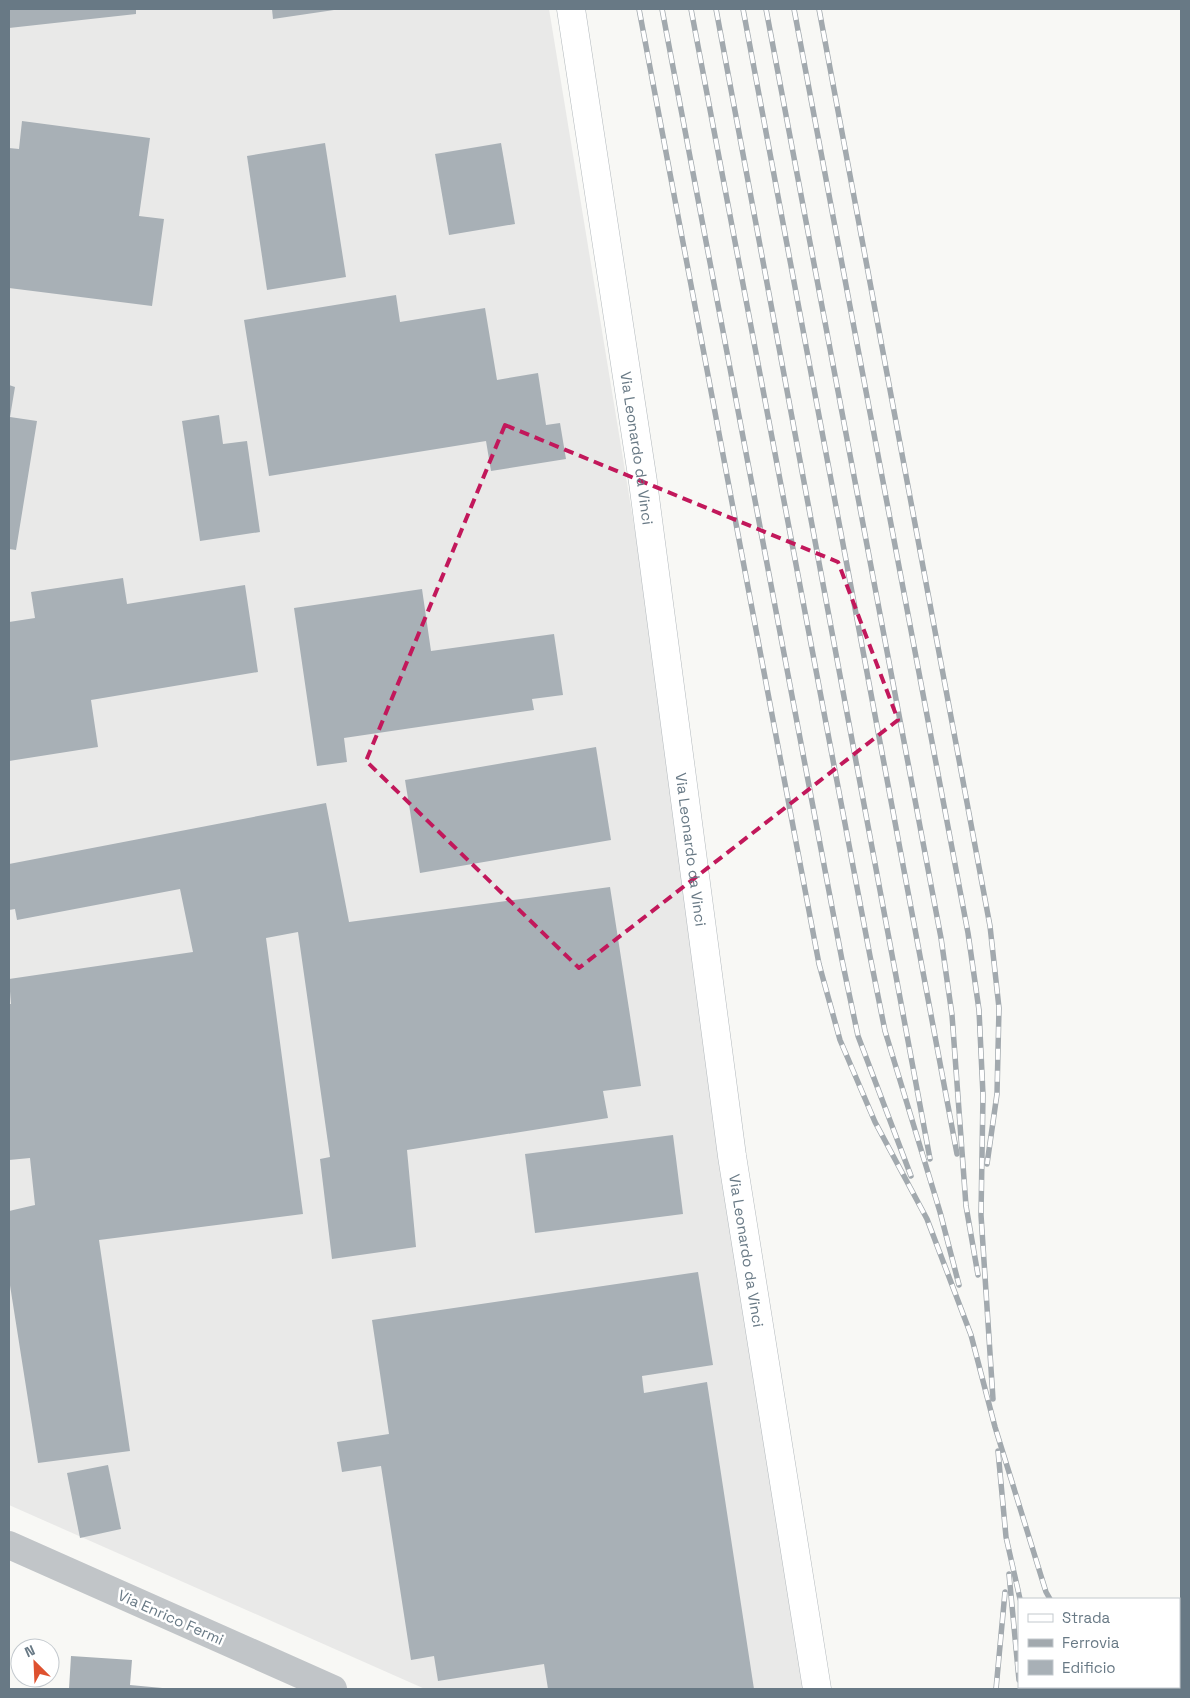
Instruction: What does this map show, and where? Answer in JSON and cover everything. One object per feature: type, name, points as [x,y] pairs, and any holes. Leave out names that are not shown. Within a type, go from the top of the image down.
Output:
[{"type":"street","name":"Via Leonardo da Vinci","points":[[571,9],[643,482],[732,1156],[817,1689]]},
{"type":"street","name":"Via Enrico Fermi","points":[[9,1545],[332,1689]]},
{"type":"highlighted area","points":[[505,425],[838,562],[898,720],[579,968],[366,761]]},
{"type":"shaded area","points":[[9,9],[549,9],[685,835],[817,1689],[425,1689],[9,1505]]},
{"type":"building","points":[[9,9],[136,9],[136,14],[9,28]]},
{"type":"building","points":[[272,9],[334,9],[334,10],[273,19]]},
{"type":"building","points":[[22,121],[150,138],[139,216],[164,219],[152,306],[9,288],[9,148],[19,149]]},
{"type":"building","points":[[325,143],[346,277],[267,290],[247,156]]},
{"type":"building","points":[[501,143],[515,224],[449,235],[435,154]]},
{"type":"building","points":[[396,295],[400,322],[485,308],[497,380],[538,373],[546,425],[560,423],[566,459],[491,471],[486,441],[269,476],[244,320]]},
{"type":"building","points":[[9,385],[15,387],[10,417],[37,421],[16,550],[9,549]]},
{"type":"building","points":[[219,415],[223,444],[247,441],[260,532],[200,541],[182,421]]},
{"type":"building","points":[[123,578],[127,604],[245,585],[258,672],[91,700],[98,747],[9,761],[9,622],[35,618],[31,592]]},
{"type":"building","points":[[422,589],[431,651],[554,634],[563,695],[532,699],[534,710],[344,738],[347,762],[317,766],[294,608]]},
{"type":"building","points":[[596,747],[611,840],[420,873],[405,780]]},
{"type":"building","points":[[326,803],[349,922],[610,887],[641,1086],[603,1091],[608,1118],[407,1150],[416,1247],[332,1259],[320,1159],[330,1157],[298,932],[266,938],[303,1214],[99,1240],[130,1451],[38,1463],[9,1279],[9,1211],[35,1205],[30,1158],[9,1160],[9,1004],[11,1004],[9,979],[193,952],[180,889],[17,920],[15,909],[9,910],[9,864]]},
{"type":"building","points":[[673,1135],[683,1214],[535,1233],[525,1154]]},
{"type":"building","points":[[698,1272],[713,1365],[642,1376],[644,1393],[707,1382],[754,1689],[548,1689],[544,1664],[438,1681],[434,1656],[411,1660],[381,1466],[342,1472],[337,1442],[389,1434],[372,1320]]},
{"type":"building","points":[[108,1465],[121,1529],[80,1538],[67,1473]]},
{"type":"building","points":[[71,1656],[132,1660],[130,1685],[173,1689],[69,1689]]},
{"type":"railway","points":[[639,9],[819,964],[840,1040],[875,1122],[927,1219],[971,1335],[995,1427],[1049,1598]]},
{"type":"railway","points":[[662,9],[858,1036],[911,1176]]},
{"type":"railway","points":[[691,9],[885,1031],[940,1212],[959,1285]]},
{"type":"railway","points":[[716,9],[930,1159]]},
{"type":"railway","points":[[743,9],[957,1154]]},
{"type":"railway","points":[[766,9],[941,938],[952,1015],[966,1206],[978,1275]]},
{"type":"railway","points":[[794,9],[968,933],[979,1010],[983,1095],[981,1215],[993,1399]]},
{"type":"railway","points":[[819,9],[990,926],[999,1008],[997,1094],[987,1164]]},
{"type":"railway","points":[[998,1451],[1006,1537],[1020,1598]]},
{"type":"railway","points":[[1009,1574],[1018,1669]]},
{"type":"railway","points":[[996,1689],[1005,1592]]}]
